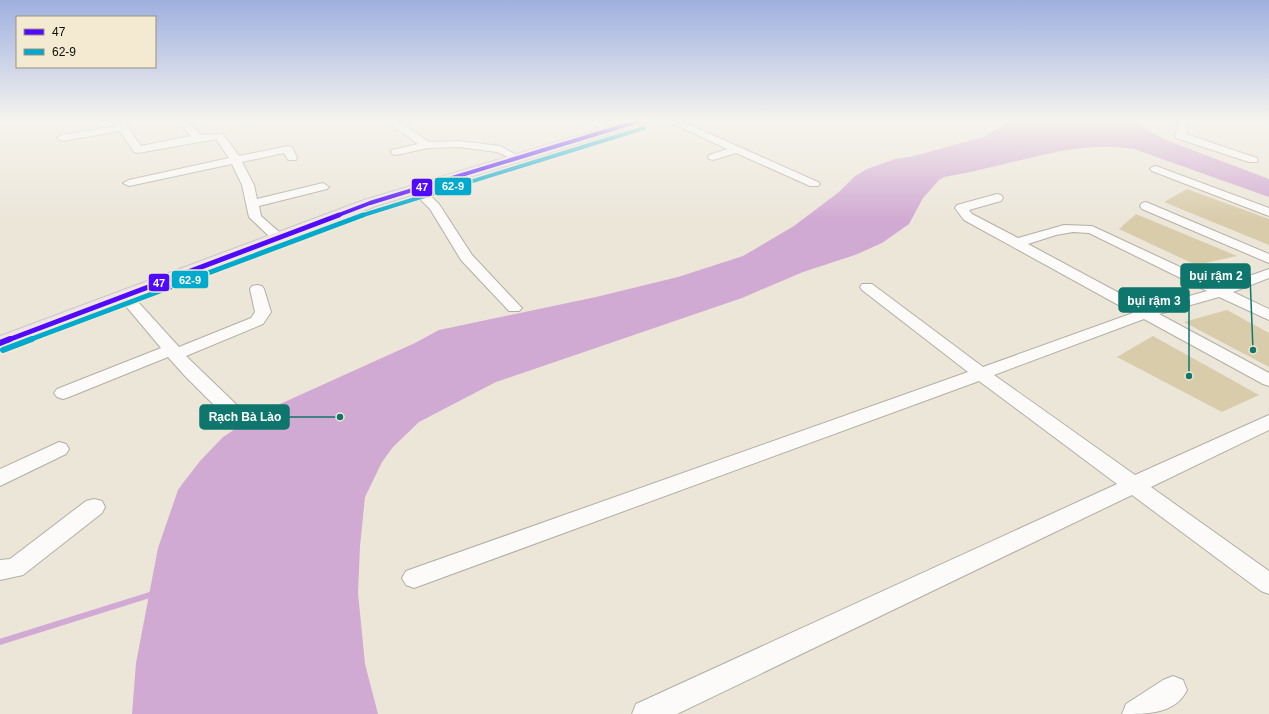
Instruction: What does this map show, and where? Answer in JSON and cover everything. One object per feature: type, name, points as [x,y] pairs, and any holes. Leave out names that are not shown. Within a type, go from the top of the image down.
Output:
[{"type":"highway","points":[[0,343],[370,203],[533,153]]},
{"type":"street","points":[[231,153],[248,185],[255,217],[279,238]]},
{"type":"street","points":[[129,183],[269,153]]},
{"type":"street","points":[[290,153],[292,158]]},
{"type":"street","points":[[508,153],[517,158]]},
{"type":"street","points":[[713,158],[726,153]]},
{"type":"street","points":[[747,153],[814,184]]},
{"type":"street","points":[[1233,153],[1253,160]]},
{"type":"street","points":[[1156,169],[1269,212]]},
{"type":"street","points":[[251,198],[320,183]]},
{"type":"street","points":[[416,189],[435,207],[466,257],[514,308]]},
{"type":"street","points":[[997,198],[961,208],[968,216],[1269,380]]},
{"type":"street","points":[[1146,206],[1269,259]]},
{"type":"street","points":[[1017,243],[1059,229],[1085,228],[1269,315]]},
{"type":"street","points":[[414,578],[1146,313],[1219,292],[1269,273]]},
{"type":"street","points":[[867,287],[981,374],[1269,584]]},
{"type":"street","points":[[63,393],[257,321],[263,312],[257,290]]},
{"type":"street","points":[[125,296],[174,352],[236,415],[244,416]]},
{"type":"street","points":[[646,714],[1269,422]]},
{"type":"street","points":[[0,478],[59,449]]},
{"type":"street","points":[[0,570],[15,568],[94,507]]},
{"type":"street","points":[[1136,714],[1173,690]]},
{"type":"shaded area","points":[[924,153],[1049,153],[944,177],[939,180],[923,198],[909,224],[882,243],[855,255],[803,272],[742,298],[496,382],[419,422],[393,447],[382,462],[365,497],[360,546],[358,593],[365,664],[378,714],[132,714],[136,663],[158,548],[178,490],[200,461],[223,437],[260,413],[415,343],[439,330],[596,297],[678,277],[743,256],[794,226],[839,192],[855,176],[867,169],[895,159]]},
{"type":"shaded area","points":[[1146,153],[1201,153],[1269,179],[1269,197]]},
{"type":"shaded area","points":[[1187,189],[1269,219],[1269,245],[1164,202]]},
{"type":"shaded area","points":[[1136,214],[1237,256],[1196,265],[1119,229]]},
{"type":"shaded area","points":[[1227,310],[1269,333],[1269,367],[1184,322]]},
{"type":"shaded area","points":[[1153,336],[1259,395],[1222,412],[1117,357]]},
{"type":"waterway","points":[[0,642],[153,594]]},
{"type":"transit line","name":"47","points":[[0,343],[370,203],[533,153]]},
{"type":"transit line","name":"62-9","points":[[3,350],[373,211],[561,153]]},
{"type":"place","name":"bụi rậm 2","points":[[1253,350]]},
{"type":"place","name":"bụi rậm 3","points":[[1189,376]]},
{"type":"place","name":"Rạch Bà Lào","points":[[340,417]]}]
